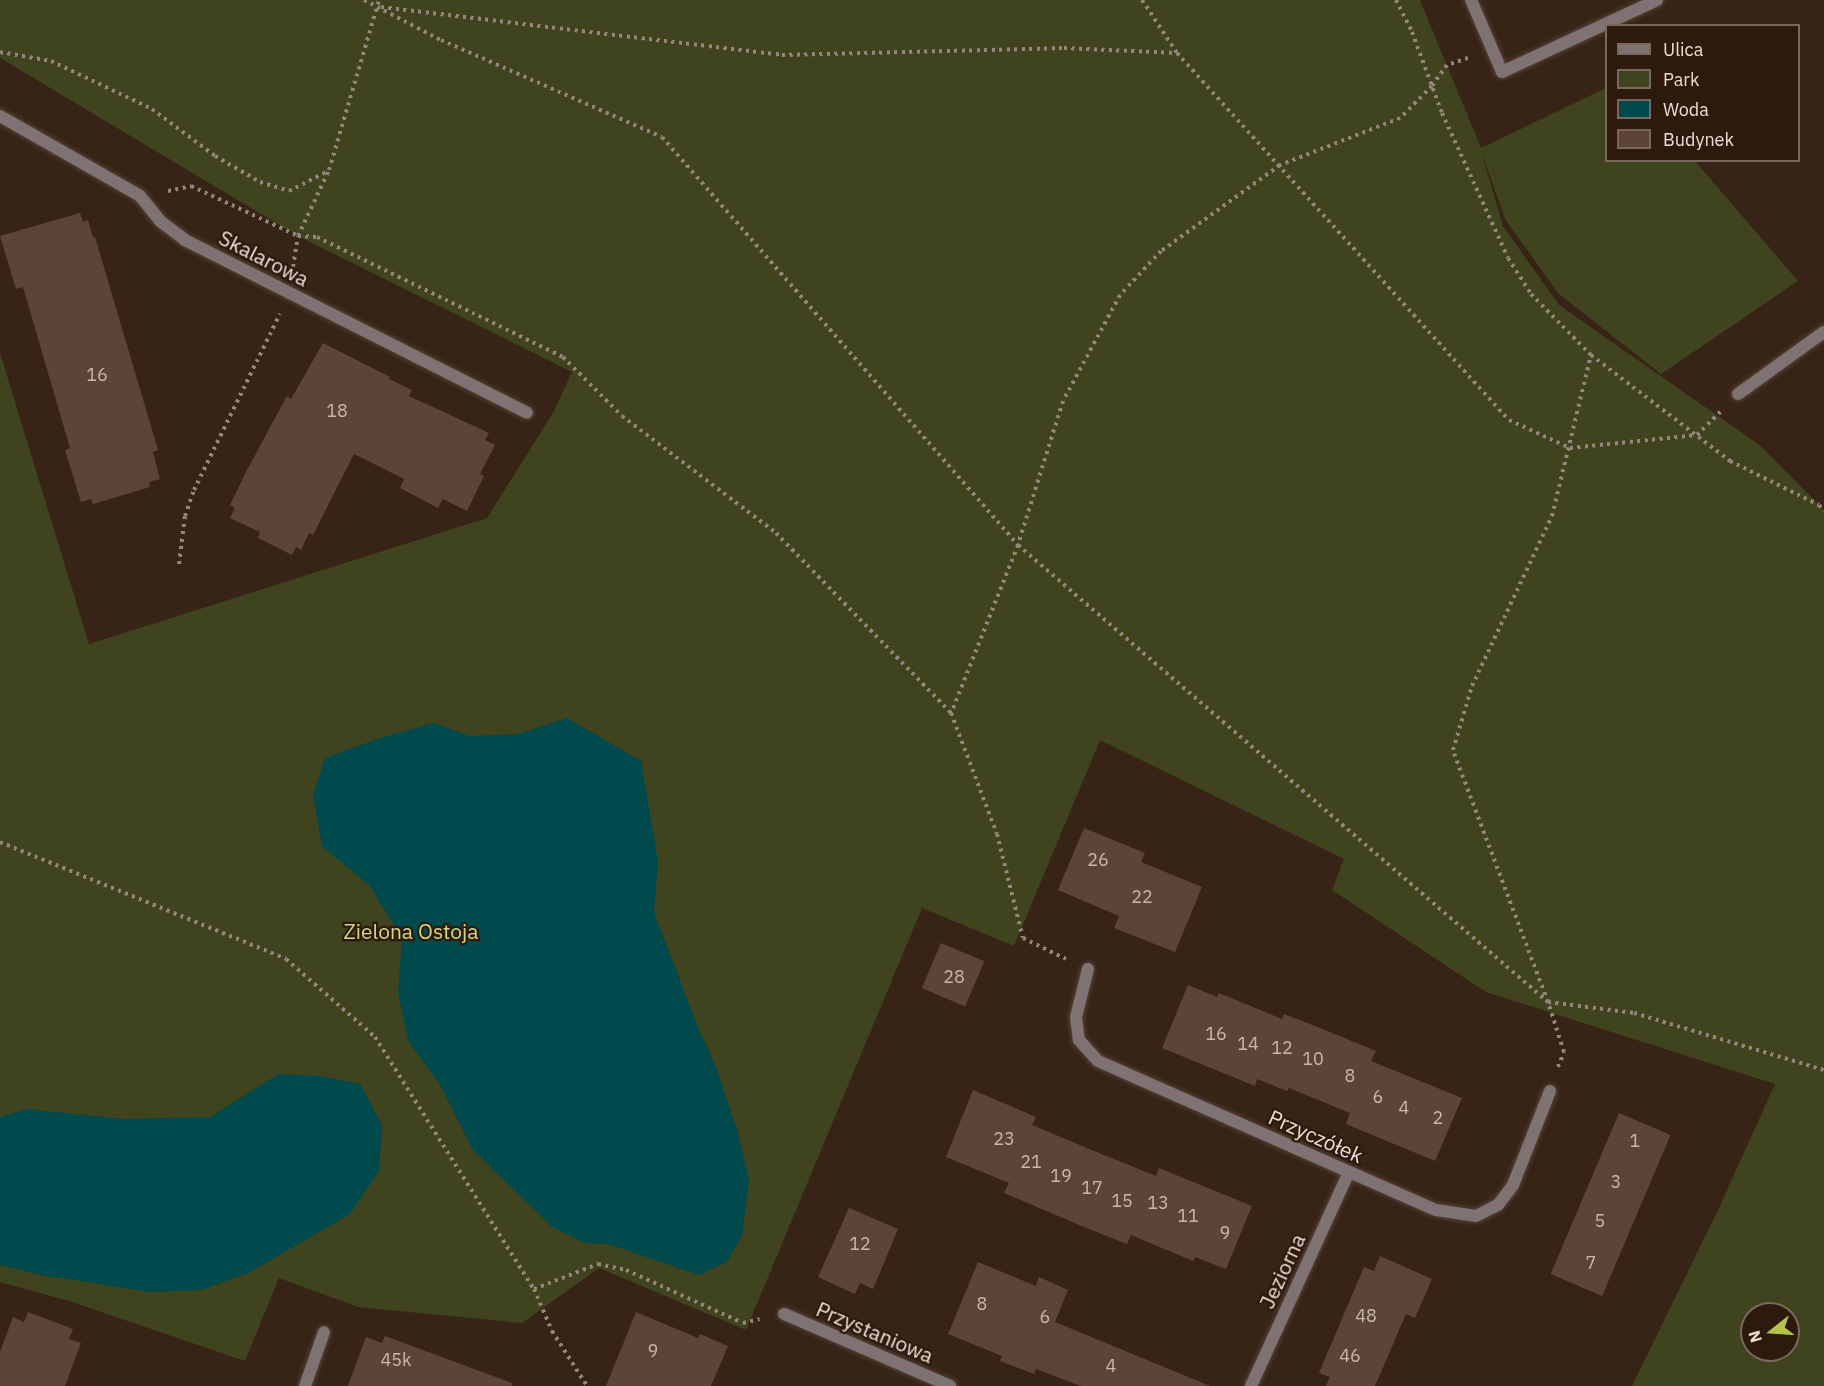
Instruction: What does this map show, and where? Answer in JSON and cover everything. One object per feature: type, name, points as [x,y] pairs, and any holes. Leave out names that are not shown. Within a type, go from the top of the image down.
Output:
[{"type":"street","points":[[1471,0],[1502,72],[1605,24]]},
{"type":"street","points":[[1605,24],[1657,0]]},
{"type":"street","name":"Skalarowa","points":[[0,116],[140,196],[160,221],[185,240],[527,413]]},
{"type":"street","points":[[1738,394],[1824,332]]},
{"type":"street","name":"Przyczółek","points":[[1088,969],[1076,1017],[1079,1040],[1098,1061],[1436,1210],[1476,1216],[1497,1205],[1513,1185],[1550,1091]]},
{"type":"street","name":"Jeziorna","points":[[1251,1386],[1349,1172]]},
{"type":"street","name":"Przystaniowa","points":[[784,1314],[950,1386]]},
{"type":"street","points":[[305,1386],[324,1332]]},
{"type":"path","points":[[364,0],[441,40],[662,137],[1018,544],[1548,1002],[1634,1013],[1824,1070]]},
{"type":"path","points":[[179,564],[185,516],[194,490],[289,293],[298,236],[329,170],[379,0]]},
{"type":"path","points":[[1142,0],[1178,54],[1509,420],[1570,448],[1697,435],[1738,394]]},
{"type":"path","points":[[1396,0],[1412,32],[1432,86],[1508,258],[1530,294],[1591,355],[1730,461],[1819,505],[1824,511]]},
{"type":"path","points":[[377,7],[782,55],[1064,48],[1178,54]]},
{"type":"path","points":[[951,713],[1018,544],[1062,401],[1120,295],[1161,251],[1280,165],[1400,118],[1432,86],[1447,65],[1491,50]]},
{"type":"path","points":[[0,52],[51,61],[152,109],[215,156],[260,182],[290,191],[329,170]]},
{"type":"path","points":[[140,196],[191,186],[298,236],[316,237],[562,357],[622,416],[776,533],[951,713],[997,834],[1023,938],[1088,969]]},
{"type":"path","points":[[1550,1091],[1563,1052],[1548,1002],[1453,750],[1472,686],[1552,516],[1591,355]]},
{"type":"path","points":[[0,842],[286,958],[375,1037],[534,1289],[552,1331],[587,1386]]},
{"type":"path","points":[[534,1289],[598,1264],[626,1270],[743,1323],[784,1314]]},
{"type":"green space","name":"Zielona Ostoja","points":[[0,0],[1420,0],[1481,148],[1605,88],[1605,162],[1696,162],[1798,281],[1661,374],[1559,294],[1506,221],[1481,151],[1503,226],[1559,305],[1761,446],[1824,510],[1824,1386],[1632,1386],[1718,1210],[1775,1084],[1486,992],[1332,890],[1344,859],[1100,740],[1014,946],[922,908],[746,1330],[599,1268],[522,1323],[358,1307],[279,1278],[245,1361],[69,1301],[0,1282],[0,353],[89,644],[487,518],[553,413],[572,372],[298,236],[0,58]]},
{"type":"water","points":[[567,718],[641,761],[658,862],[654,912],[697,1025],[716,1067],[737,1130],[749,1180],[742,1236],[727,1262],[699,1275],[608,1244],[584,1243],[551,1226],[473,1150],[439,1083],[408,1041],[398,992],[402,938],[369,885],[322,846],[313,795],[325,758],[380,738],[434,723],[469,736],[518,734]]},
{"type":"water","points":[[278,1074],[320,1076],[360,1084],[382,1125],[379,1171],[350,1214],[248,1273],[201,1290],[150,1292],[41,1275],[0,1265],[0,1117],[26,1109],[124,1119],[210,1117]]},
{"type":"building","points":[[80,213],[83,222],[88,220],[93,237],[95,237],[158,450],[153,452],[160,479],[149,482],[150,487],[93,504],[91,499],[81,502],[65,450],[70,448],[23,287],[16,289],[0,236]]},
{"type":"building","points":[[323,343],[412,390],[409,396],[489,433],[485,440],[495,445],[480,474],[484,476],[467,511],[443,499],[438,508],[400,488],[404,479],[354,454],[313,535],[309,533],[301,550],[296,547],[292,555],[258,538],[260,532],[230,518],[235,508],[230,505],[247,470],[287,396],[291,399]]},
{"type":"building","points":[[1084,828],[1145,853],[1141,862],[1202,887],[1175,952],[1114,928],[1119,916],[1058,890]]},
{"type":"building","points":[[941,943],[984,961],[965,1006],[922,988]]},
{"type":"building","points":[[1188,985],[1217,997],[1219,993],[1282,1019],[1284,1014],[1376,1051],[1371,1061],[1462,1098],[1435,1161],[1346,1124],[1350,1113],[1289,1088],[1287,1091],[1257,1079],[1255,1086],[1162,1048]]},
{"type":"building","points":[[973,1090],[1036,1117],[1032,1125],[1094,1151],[1156,1176],[1159,1168],[1252,1206],[1226,1269],[1195,1257],[1193,1261],[1131,1235],[1127,1244],[1084,1227],[1004,1193],[1009,1183],[946,1157]]},
{"type":"building","points":[[1619,1113],[1671,1135],[1602,1296],[1551,1274]]},
{"type":"building","points":[[849,1208],[898,1229],[873,1289],[860,1283],[855,1294],[818,1277]]},
{"type":"building","points":[[1380,1256],[1432,1279],[1415,1318],[1406,1314],[1375,1386],[1326,1386],[1330,1377],[1319,1373],[1364,1267],[1374,1271]]},
{"type":"building","points":[[978,1262],[1036,1286],[1039,1277],[1068,1290],[1055,1322],[1210,1386],[1081,1386],[1036,1369],[1034,1374],[1000,1361],[1002,1356],[948,1334]]},
{"type":"building","points":[[28,1312],[73,1329],[69,1339],[81,1343],[65,1386],[0,1386],[0,1352],[13,1317],[24,1322]]},
{"type":"building","points":[[636,1312],[698,1338],[700,1334],[728,1346],[711,1386],[606,1386]]},
{"type":"building","points":[[385,1336],[512,1383],[512,1386],[348,1386],[366,1337],[382,1343]]}]
